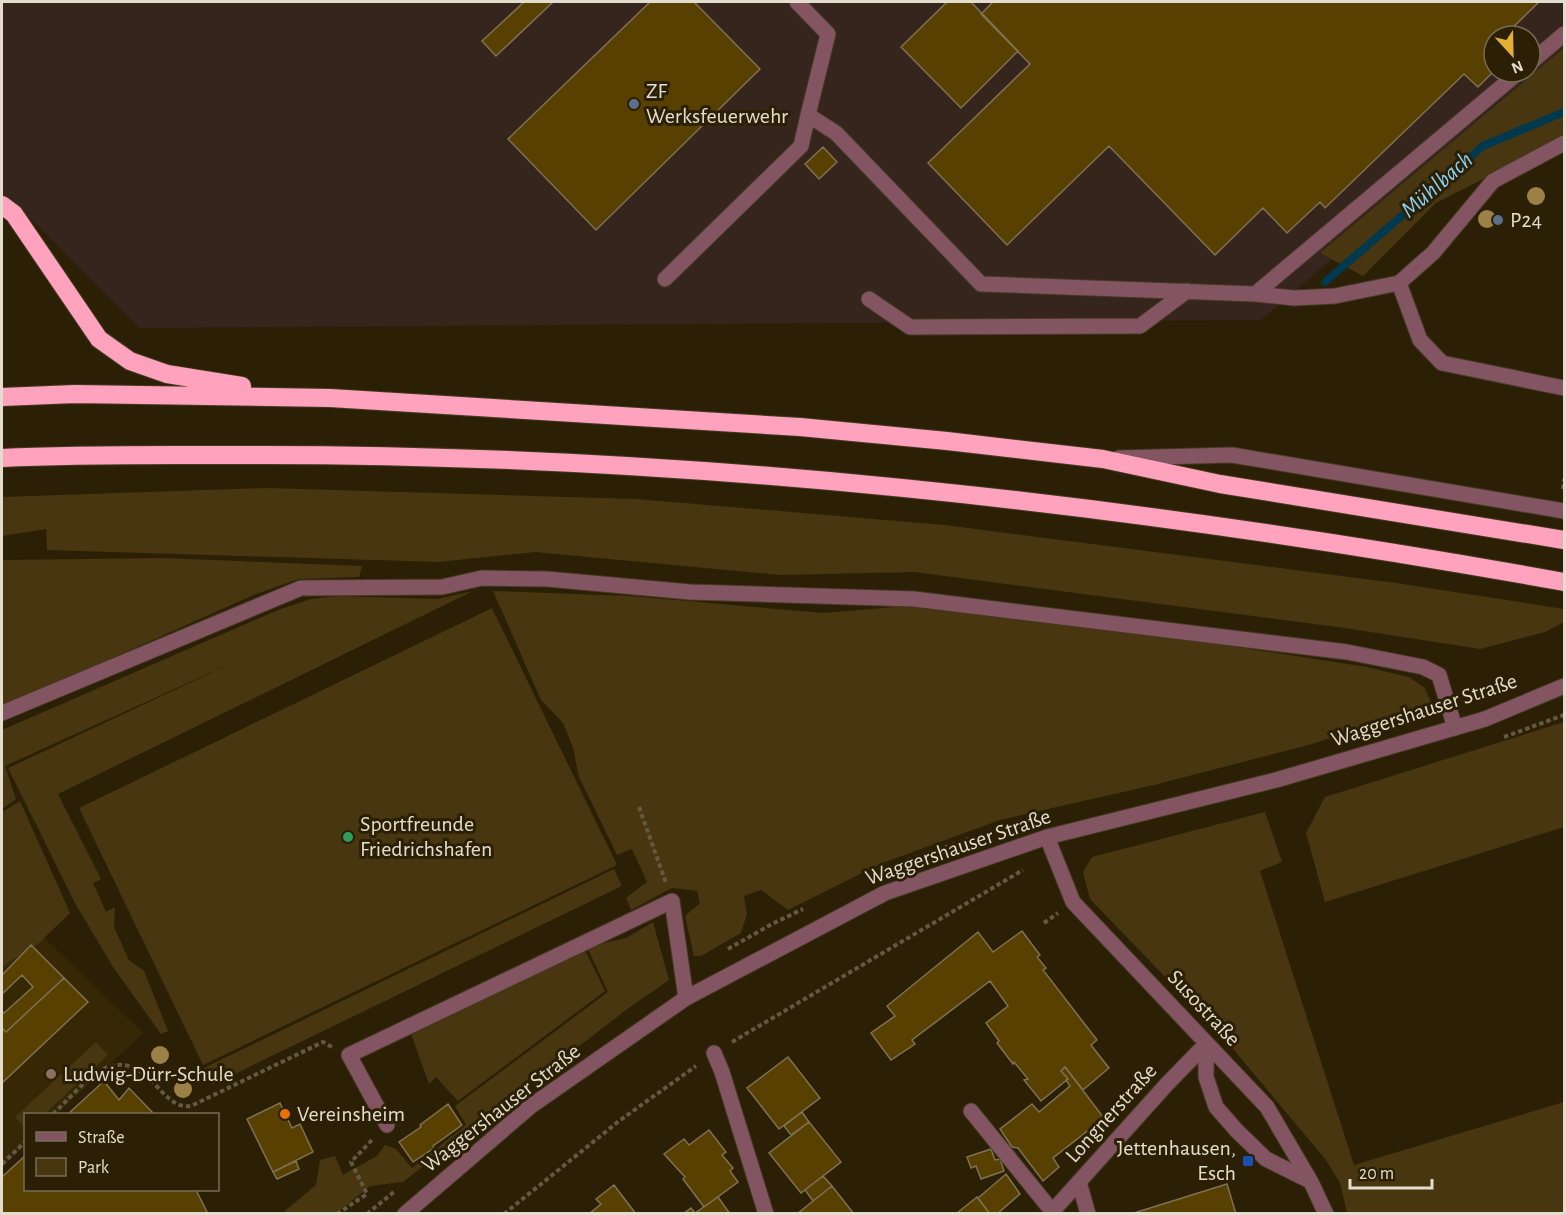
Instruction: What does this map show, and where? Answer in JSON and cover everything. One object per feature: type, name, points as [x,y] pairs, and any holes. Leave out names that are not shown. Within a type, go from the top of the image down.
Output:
[{"type":"highway","points":[[2,205],[14,214],[99,339],[130,362],[167,374],[214,383],[330,398]]},
{"type":"highway","points":[[2,397],[75,394],[330,398],[766,424],[1103,459],[1220,484],[1564,540]]},
{"type":"highway","points":[[6,459],[360,454],[688,469],[863,483],[1150,516],[1452,562],[1564,582]]},
{"type":"street","points":[[666,279],[801,146],[828,34],[797,2]]},
{"type":"street","points":[[1542,53],[1564,34]]},
{"type":"street","points":[[1255,294],[1505,84]]},
{"type":"street","points":[[808,115],[836,132],[981,284],[1255,294],[1294,298],[1335,296],[1399,283],[1433,253],[1493,181],[1564,144]]},
{"type":"street","points":[[1399,283],[1420,340],[1442,363],[1564,388]]},
{"type":"street","points":[[869,299],[910,327],[1140,326],[1187,291]]},
{"type":"street","points":[[1103,459],[1232,454],[1564,511]]},
{"type":"street","points":[[2,713],[300,588],[442,587],[482,578],[547,579],[690,592],[914,599],[1347,651],[1423,667],[1439,675],[1455,728]]},
{"type":"street","name":"Waggershauser Straße","points":[[405,1214],[531,1106],[686,998],[885,893],[1047,837],[1276,780],[1485,719],[1564,686]]},
{"type":"street","name":"Susostraße","points":[[1047,837],[1073,902],[1267,1107],[1311,1182],[1326,1214]]},
{"type":"street","points":[[387,1125],[349,1055],[672,901],[686,998]]},
{"type":"street","points":[[1206,1044],[1206,1077],[1216,1107],[1266,1159],[1311,1182]]},
{"type":"street","name":"Longnerstraße","points":[[1051,1212],[1206,1044]]},
{"type":"street","points":[[714,1053],[766,1214]]},
{"type":"street","points":[[971,1111],[1051,1212]]},
{"type":"street","points":[[1079,1182],[1088,1214]]},
{"type":"path","points":[[1562,493],[1564,480]]},
{"type":"path","points":[[639,807],[672,901]]},
{"type":"path","points":[[504,1214],[619,1121],[714,1053],[1027,867]]},
{"type":"path","points":[[54,1113],[98,1072],[116,1066],[136,1067],[174,1102],[184,1107],[191,1106],[323,1042],[349,1055]]},
{"type":"path","points":[[337,1214],[367,1194],[351,1162],[387,1125]]},
{"type":"path","points":[[2,1164],[24,1143]]},
{"type":"shaded area","points":[[2,2],[1564,2],[1564,60],[1542,79],[1542,24],[1482,24],[1482,84],[1536,84],[1261,320],[140,328],[25,213],[2,197]]},
{"type":"shaded area","name":"Ludwig-Dürr-Schule","points":[[2,897],[143,1033],[58,1113],[24,1113],[24,1146],[2,1168]]},
{"type":"green space","points":[[1564,48],[1564,138],[1436,203],[1363,276],[1320,253],[1521,84],[1542,84],[1542,66]]},
{"type":"green space","points":[[267,488],[636,499],[945,525],[1396,583],[1564,609],[1564,622],[1545,632],[1480,649],[1345,628],[914,572],[780,575],[535,552],[439,562],[47,550],[46,529],[2,536],[2,497]]},
{"type":"green space","points":[[164,558],[362,566],[359,577],[299,579],[256,594],[2,704],[2,560]]},
{"type":"green space","points":[[473,591],[58,794],[101,879],[93,883],[106,912],[115,907],[114,927],[129,960],[144,971],[168,1031],[161,1034],[113,967],[75,903],[8,768],[243,658],[5,766],[16,799],[2,809],[2,730],[278,610],[311,599],[337,596],[437,599]]},
{"type":"green space","points":[[493,591],[630,596],[823,613],[907,606],[1095,628],[1367,667],[1409,677],[1425,688],[1432,705],[1312,744],[1154,785],[1000,820],[880,864],[788,910],[761,890],[744,896],[747,914],[741,933],[701,956],[694,956],[685,916],[700,903],[697,891],[672,888],[631,910],[626,898],[647,882],[632,849],[617,855],[579,777],[573,748],[563,723],[541,700]]},
{"type":"green space","name":"Sportfreunde Friedrichshafen","points":[[492,608],[617,865],[203,1065],[79,808]]},
{"type":"green space","points":[[1564,722],[1564,827],[1325,902],[1306,833],[1325,797]]},
{"type":"green space","points":[[20,801],[70,913],[39,943],[2,967],[2,812]]},
{"type":"green space","points":[[1265,812],[1282,862],[1260,871],[1354,1165],[1564,1102],[1564,1213],[1347,1213],[1340,1183],[1326,1160],[1223,1037],[1090,899],[1083,872],[1092,857]]},
{"type":"green space","points":[[614,869],[622,886],[212,1085],[204,1068]]},
{"type":"green space","points":[[653,922],[669,980],[626,1010],[403,1182],[370,1186],[337,1213],[281,1214],[316,1185],[320,1160],[335,1156],[343,1175],[377,1156],[385,1145],[396,1149],[412,1168],[466,1125],[455,1106],[608,992],[587,947],[626,938]]},
{"type":"green space","points":[[585,950],[605,991],[458,1101],[436,1077],[429,1084],[411,1034]]},
{"type":"green space","points":[[96,1042],[108,1055],[46,1113],[24,1113],[24,1127],[15,1117]]},
{"type":"building","points":[[524,2],[553,2],[496,56],[482,41]]},
{"type":"building","name":"ZF Werksfeuerwehr","points":[[650,2],[694,2],[760,69],[596,230],[508,139]]},
{"type":"building","points":[[947,2],[971,2],[1018,51],[961,108],[901,47]]},
{"type":"building","points":[[993,2],[1539,2],[1516,24],[1482,24],[1482,83],[1478,87],[1464,74],[1325,208],[1320,202],[1287,233],[1263,208],[1215,255],[1109,146],[1007,245],[928,163],[1030,64],[981,14]]},
{"type":"building","points":[[823,147],[837,162],[819,179],[805,164]]},
{"type":"building","points":[[1022,931],[1040,955],[1037,957],[1046,968],[1043,970],[1097,1040],[1091,1045],[1109,1068],[1083,1090],[1065,1067],[1061,1071],[1068,1079],[1041,1101],[1024,1080],[1028,1079],[997,1043],[999,1041],[986,1023],[1008,1006],[990,981],[912,1040],[915,1044],[891,1060],[871,1033],[895,1016],[887,1006],[978,932],[993,952]]},
{"type":"building","points":[[31,945],[64,978],[6,1032],[2,1028],[2,1011],[4,1013],[33,987],[22,975],[2,994],[2,975]]},
{"type":"building","points":[[64,978],[88,1002],[2,1083],[2,1028],[6,1032]]},
{"type":"building","points":[[788,1057],[820,1098],[779,1129],[747,1088]]},
{"type":"building","points":[[1065,1067],[1104,1118],[1053,1158],[1059,1167],[1043,1181],[1018,1148],[1012,1147],[1000,1129],[1032,1104],[1039,1112],[1070,1086],[1066,1080],[1068,1079],[1061,1071]]},
{"type":"building","points":[[104,1081],[119,1100],[129,1088],[153,1113],[69,1113]]},
{"type":"building","points":[[280,1103],[292,1128],[300,1124],[313,1152],[273,1172],[247,1119]]},
{"type":"building","points":[[448,1104],[462,1125],[413,1162],[399,1142]]},
{"type":"building","points":[[802,1112],[809,1122],[791,1135],[784,1126]]},
{"type":"building","points":[[809,1122],[841,1162],[801,1193],[769,1153]]},
{"type":"building","points":[[709,1130],[726,1152],[722,1155],[733,1168],[730,1171],[738,1182],[704,1207],[683,1179],[685,1177],[664,1154],[684,1139],[689,1145]]},
{"type":"building","points":[[991,1149],[995,1160],[1000,1159],[1004,1171],[981,1179],[976,1166],[971,1168],[967,1157]]},
{"type":"building","points":[[24,1157],[24,1191],[196,1191],[208,1214],[2,1214],[2,1177]]},
{"type":"building","points":[[296,1161],[299,1169],[277,1179],[273,1172]]},
{"type":"building","points":[[1006,1174],[1020,1194],[997,1214],[990,1214],[978,1198]]},
{"type":"building","points":[[823,1176],[832,1186],[813,1201],[805,1190]]},
{"type":"building","points":[[1227,1184],[1236,1214],[1134,1213]]},
{"type":"building","points":[[614,1185],[636,1214],[589,1214],[601,1204],[596,1199]]},
{"type":"building","points":[[832,1186],[854,1214],[797,1214],[813,1201]]},
{"type":"building","points":[[718,1197],[730,1214],[683,1214],[691,1208],[695,1213]]},
{"type":"building","points":[[977,1197],[990,1214],[957,1213]]},
{"type":"waterway","name":"Mühlbach","points":[[1325,282],[1483,146],[1564,112]]},
{"type":"place","name":"ZF Werksfeuerwehr","points":[[634,104]]},
{"type":"place","name":"P24","points":[[1498,220]]},
{"type":"place","name":"Sportfreunde Friedrichshafen","points":[[348,837]]},
{"type":"place","name":"Ludwig-Dürr-Schule","points":[[51,1074]]},
{"type":"place","name":"Vereinsheim","points":[[285,1114]]},
{"type":"place","name":"Jettenhausen, Esch","points":[[1248,1161]]}]
